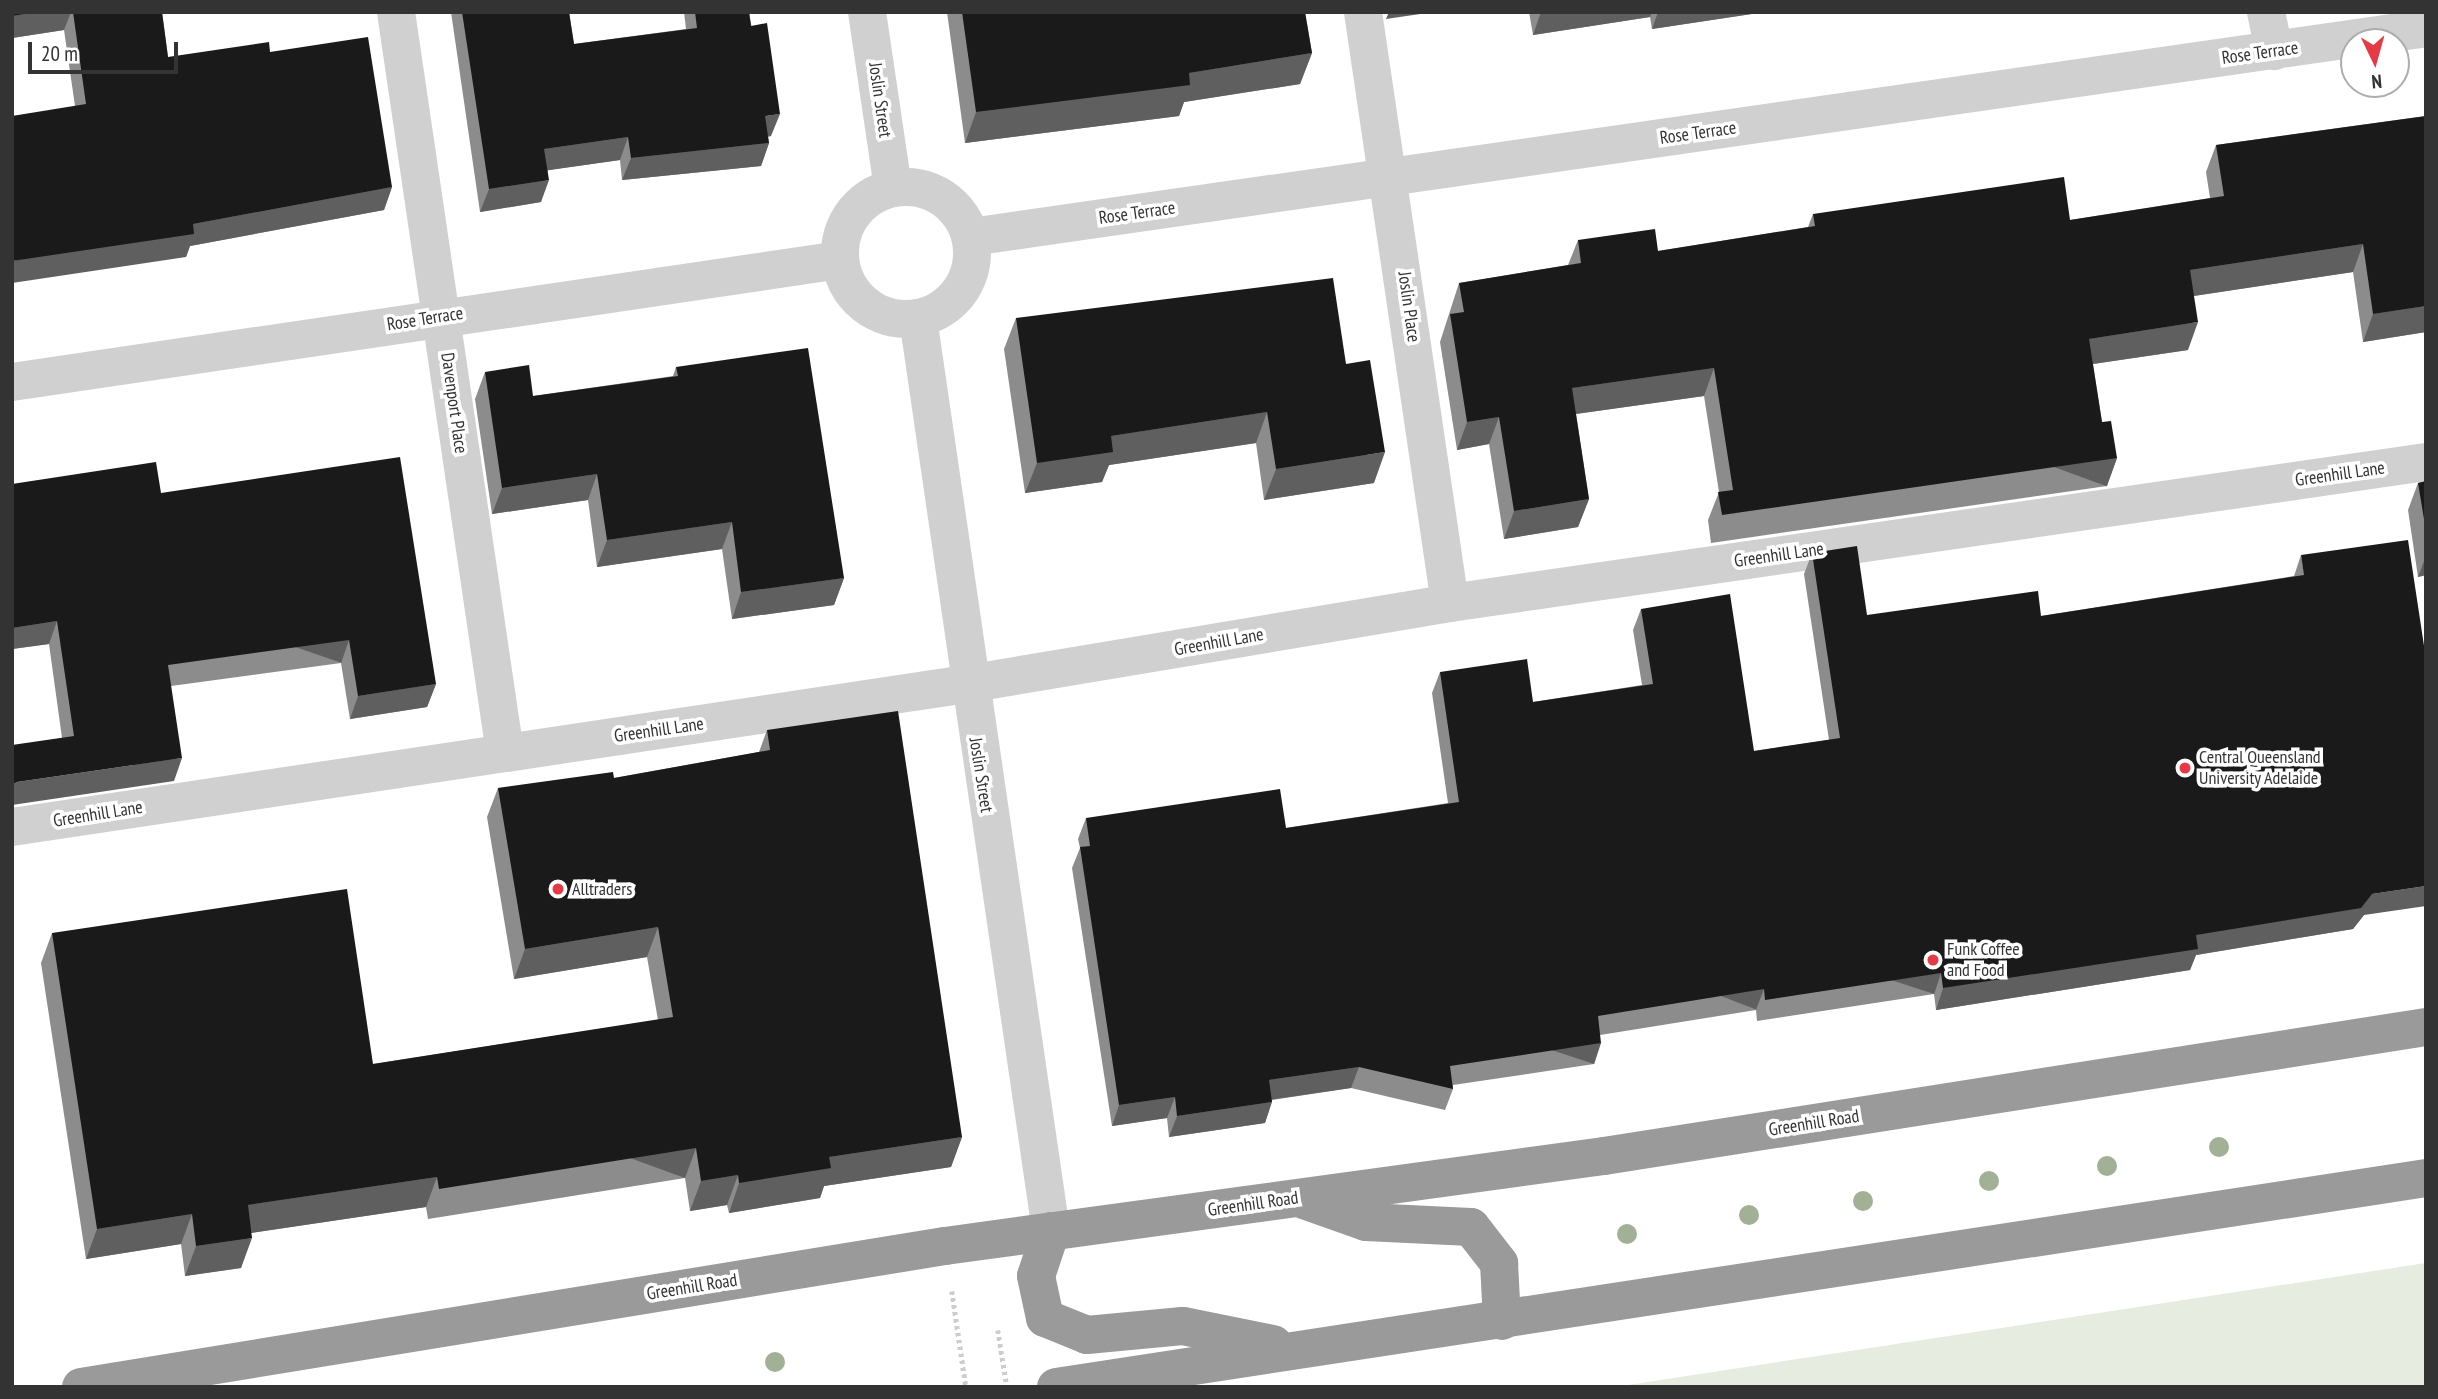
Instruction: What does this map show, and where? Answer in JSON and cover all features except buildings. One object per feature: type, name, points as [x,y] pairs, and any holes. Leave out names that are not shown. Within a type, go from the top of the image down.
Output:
[{"type":"highway","name":"Greenhill Road","points":[[81,1387],[1051,1231],[1299,1198],[2426,1027]]},
{"type":"highway","points":[[1056,1387],[2426,1178]]},
{"type":"highway","points":[[1299,1198],[1366,1222],[1471,1227],[1499,1263],[1502,1321]]},
{"type":"highway","points":[[1051,1231],[1036,1276],[1045,1318],[1087,1335],[1183,1326],[1303,1350]]},
{"type":"street","name":"Davenport Place","points":[[397,12],[505,753]]},
{"type":"street","name":"Joslin Street","points":[[867,12],[893,188]]},
{"type":"street","name":"Joslin Place","points":[[1363,12],[1391,177],[1450,603]]},
{"type":"street","points":[[2266,12],[2274,51]]},
{"type":"street","name":"Rose Terrace","points":[[971,237],[2426,28]]},
{"type":"street","points":[[913,187],[950,203],[971,237],[967,279],[955,298],[918,318],[891,318],[866,306],[848,285],[839,260],[852,213],[893,188],[913,187]]},
{"type":"street","name":"Rose Terrace","points":[[12,382],[441,316],[839,260]]},
{"type":"street","name":"Joslin Street","points":[[918,318],[967,684],[1051,1231]]},
{"type":"street","name":"Greenhill Lane","points":[[12,827],[967,684],[1450,603],[2426,462]]},
{"type":"path","points":[[954,1304],[966,1387]]},
{"type":"path","points":[[997,1323],[1007,1387]]},
{"type":"shaded area","points":[[2426,1263],[2426,1387],[1615,1387]]},
{"type":"place","name":"Central Queensland University Adelaide","points":[[2185,768]]},
{"type":"place","name":"Alltraders","points":[[558,889]]},
{"type":"place","name":"Funk Coffee and Food","points":[[1933,960]]}]
